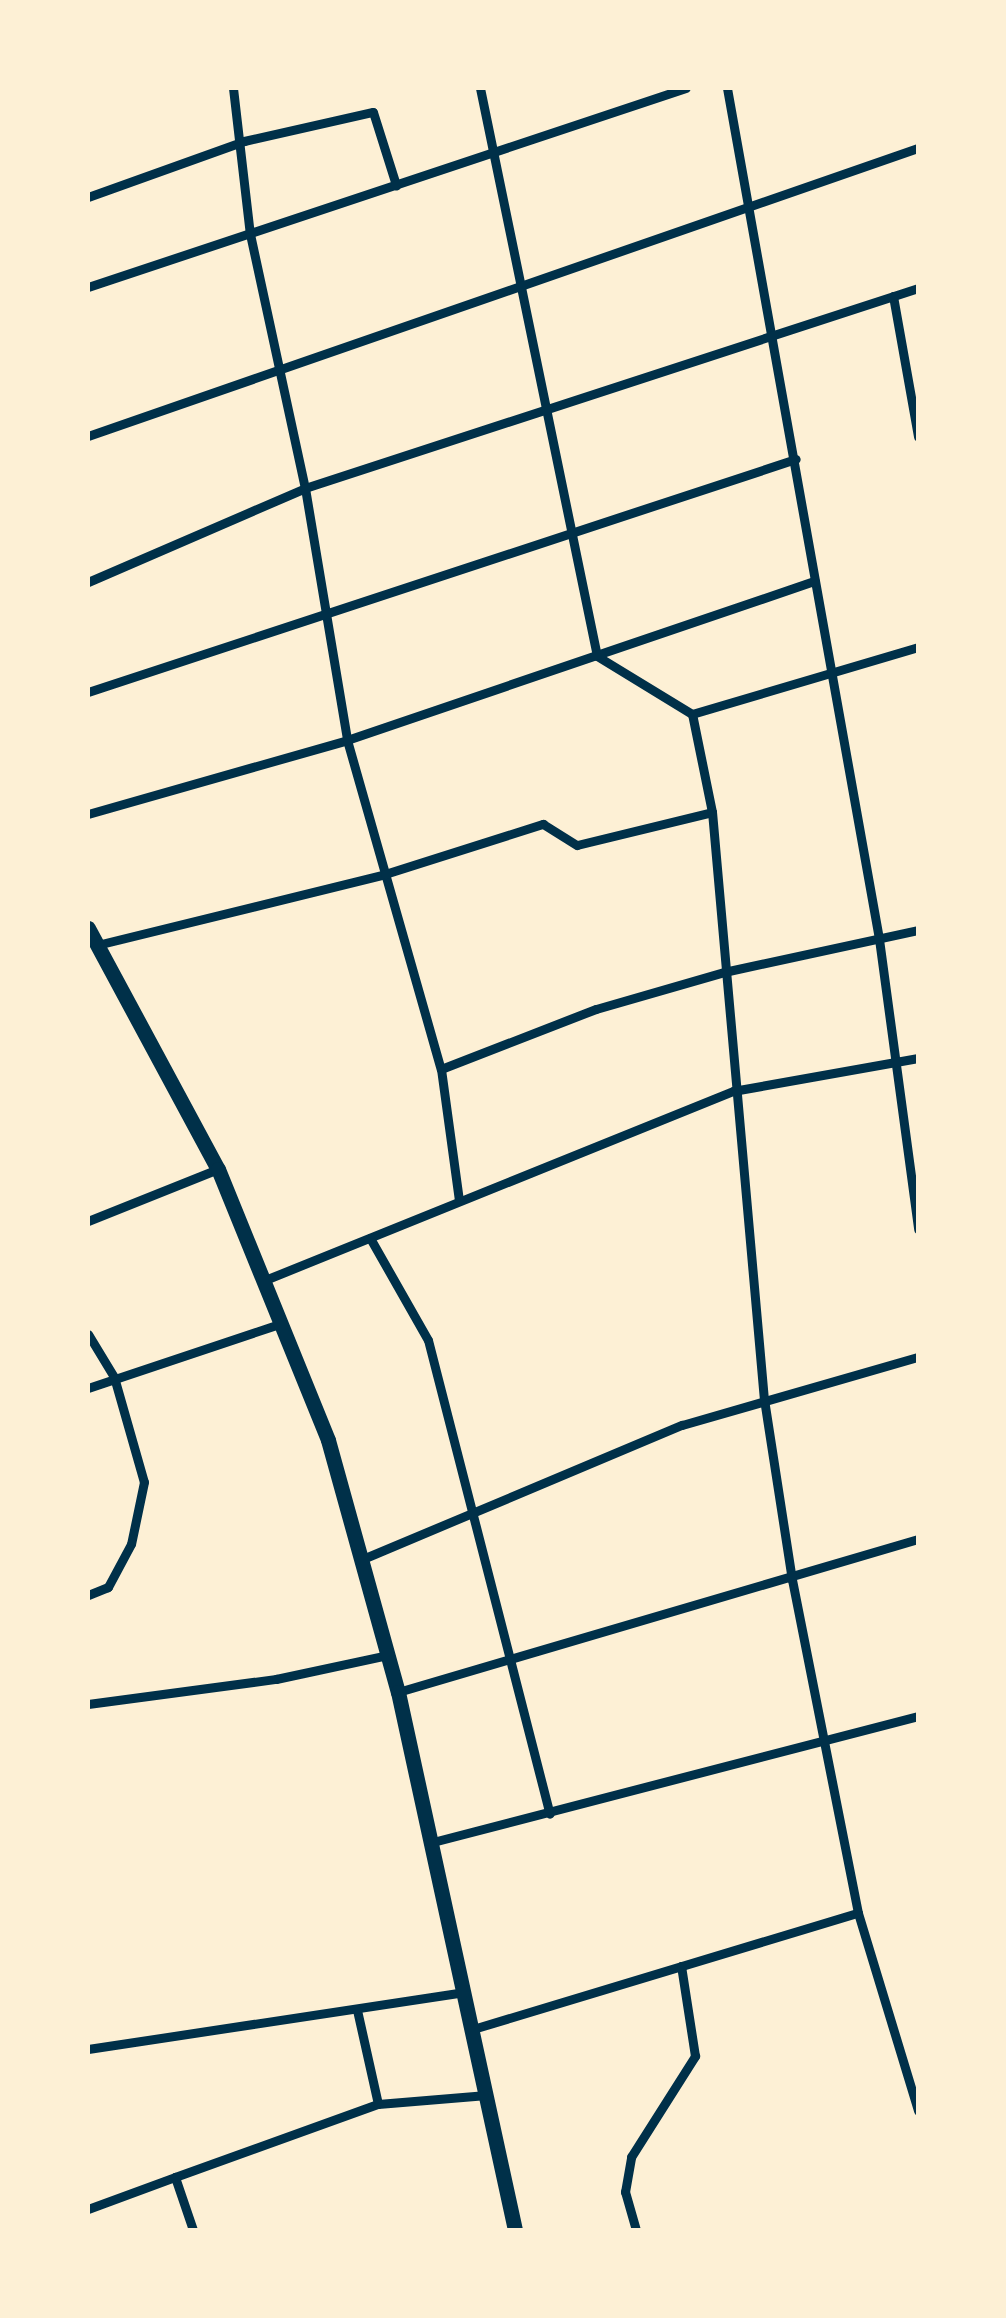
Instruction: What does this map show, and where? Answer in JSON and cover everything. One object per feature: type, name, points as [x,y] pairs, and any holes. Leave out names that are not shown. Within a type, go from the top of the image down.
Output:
[{"type":"highway","points":[[88,928],[218,1169],[284,1322],[365,1558],[398,1692],[515,2230]]},
{"type":"street","points":[[233,88],[244,141],[250,234],[305,488],[322,614],[347,740],[441,1070],[459,1201]]},
{"type":"street","points":[[480,88],[491,154],[524,286],[597,656],[692,714],[712,812],[733,1091],[764,1400],[792,1580],[858,1913],[918,2111]]},
{"type":"street","points":[[88,287],[686,88]]},
{"type":"street","points":[[727,88],[774,333],[879,939],[918,1229]]},
{"type":"street","points":[[88,197],[244,141],[372,112],[396,186]]},
{"type":"street","points":[[88,436],[918,148]]},
{"type":"street","points":[[88,582],[305,488],[918,288]]},
{"type":"street","points":[[893,296],[918,437]]},
{"type":"street","points":[[88,692],[570,530],[796,459]]},
{"type":"street","points":[[88,814],[347,740],[816,581]]},
{"type":"street","points":[[692,714],[918,646]]},
{"type":"street","points":[[96,945],[385,874],[544,824],[577,845],[712,812]]},
{"type":"street","points":[[441,1070],[596,1010],[724,972],[918,930]]},
{"type":"street","points":[[265,1280],[733,1091],[918,1058]]},
{"type":"street","points":[[88,1221],[218,1169]]},
{"type":"street","points":[[370,1238],[428,1340],[550,1814]]},
{"type":"street","points":[[88,1388],[284,1322]]},
{"type":"street","points":[[88,1334],[114,1377],[144,1482],[131,1544],[108,1587],[88,1595]]},
{"type":"street","points":[[365,1558],[682,1424],[918,1357]]},
{"type":"street","points":[[398,1692],[792,1580],[918,1539]]},
{"type":"street","points":[[88,1704],[276,1679],[388,1655]]},
{"type":"street","points":[[428,1843],[918,1716]]},
{"type":"street","points":[[473,2029],[858,1913]]},
{"type":"street","points":[[636,2230],[625,2192],[632,2158],[696,2056],[681,1966]]},
{"type":"street","points":[[88,2050],[464,1992]]},
{"type":"street","points":[[357,2010],[378,2104]]},
{"type":"street","points":[[88,2209],[378,2104],[487,2096]]},
{"type":"street","points":[[175,2178],[193,2230]]}]
